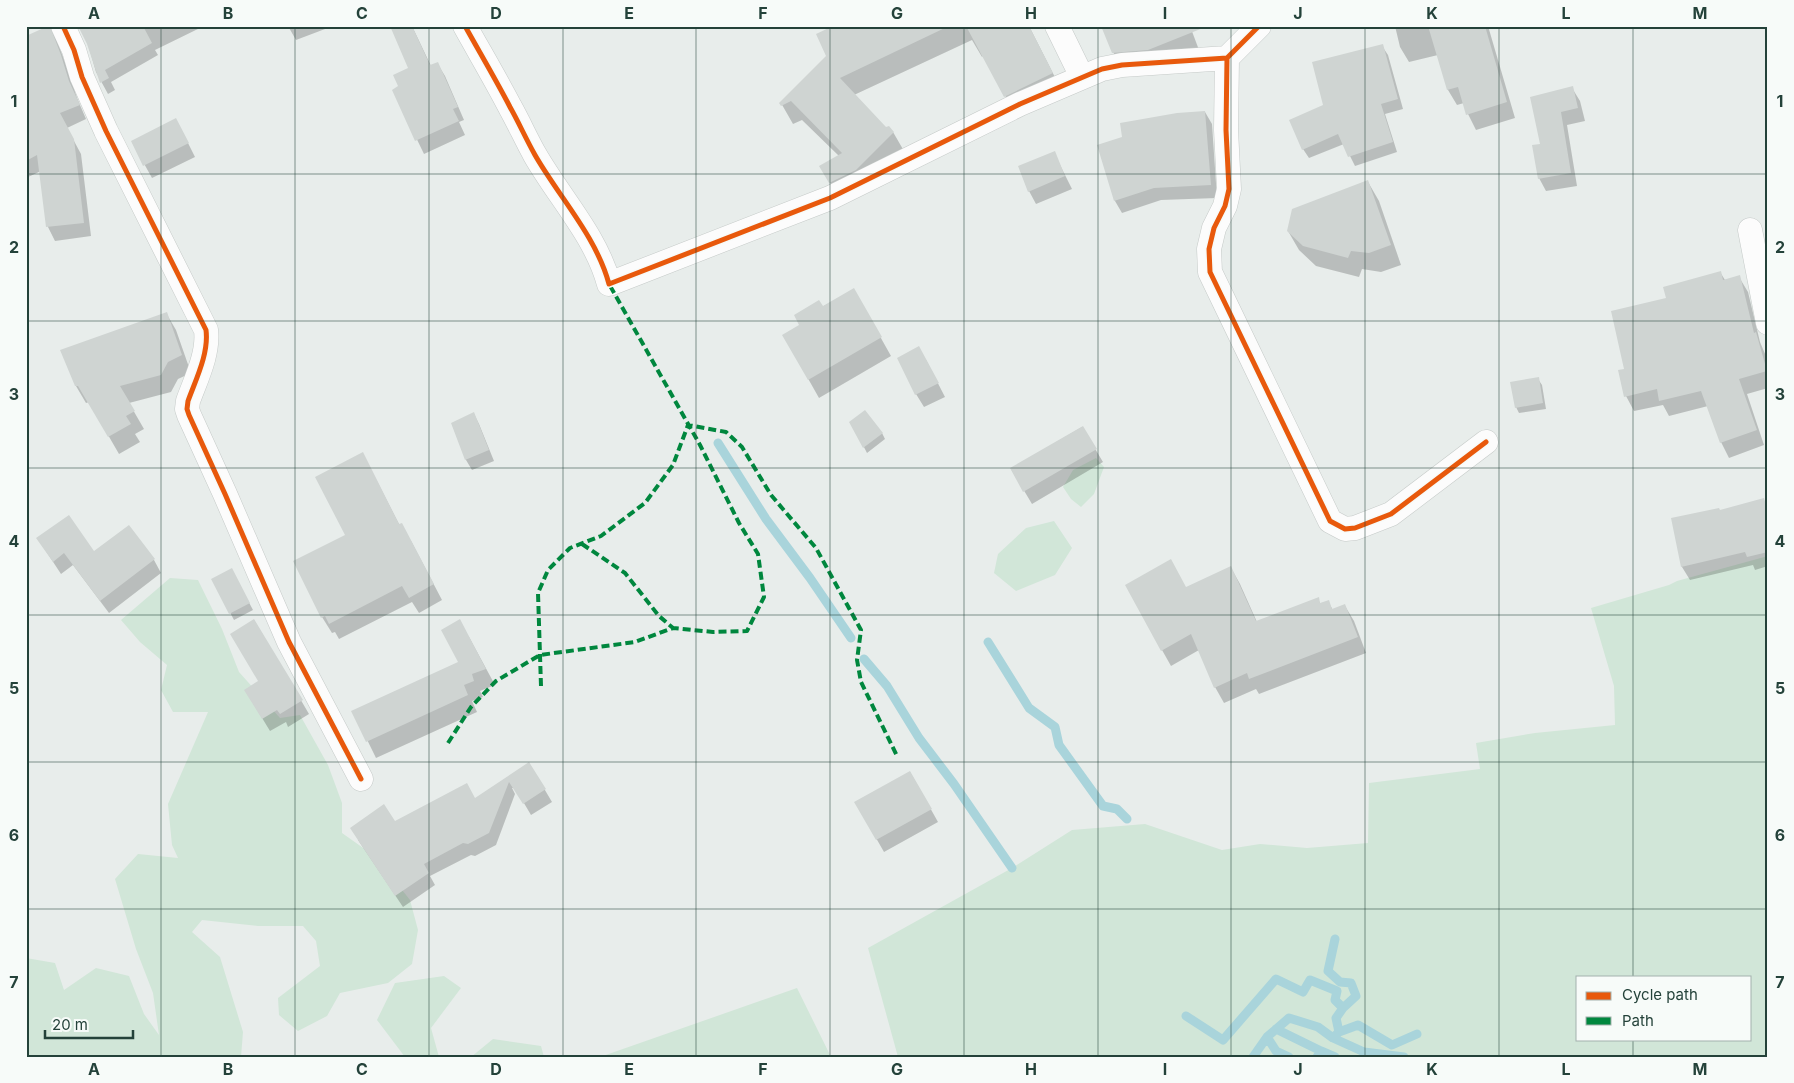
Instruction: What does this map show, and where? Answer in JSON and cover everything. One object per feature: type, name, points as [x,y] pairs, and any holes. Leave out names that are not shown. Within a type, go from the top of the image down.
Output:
[{"type":"street","points":[[63,26],[74,50],[82,78],[106,131],[206,330],[205,350],[187,409],[226,494],[289,642],[361,779]]},
{"type":"street","points":[[465,26],[535,155],[570,205],[605,271],[608,284],[830,198],[1020,104],[1102,69],[1122,65],[1227,58],[1259,26]]},
{"type":"street","points":[[1057,26],[1082,77]]},
{"type":"street","points":[[1227,58],[1226,130],[1229,189],[1225,206],[1214,228],[1209,249],[1210,272],[1330,521],[1345,529],[1355,528],[1391,514],[1486,442]]},
{"type":"street","points":[[1750,230],[1768,323]]},
{"type":"green space","points":[[1096,458],[1104,467],[1094,494],[1081,507],[1071,499],[1063,487],[1073,470]]},
{"type":"green space","points":[[1054,521],[1072,548],[1055,575],[1016,591],[994,573],[998,554],[1026,528]]},
{"type":"green space","points":[[1768,556],[1768,1057],[898,1057],[868,948],[1012,868],[1072,830],[1145,824],[1222,850],[1260,844],[1307,848],[1368,843],[1369,783],[1480,769],[1476,743],[1535,733],[1615,725],[1614,686],[1591,608],[1677,581]]},
{"type":"green space","points":[[170,578],[198,580],[222,629],[239,672],[280,718],[300,715],[328,765],[342,803],[342,833],[376,857],[410,900],[418,930],[412,964],[388,983],[340,993],[327,1016],[298,1031],[279,1015],[278,998],[320,966],[316,941],[303,926],[258,926],[202,920],[192,932],[220,957],[243,1032],[241,1057],[26,1057],[26,958],[55,963],[64,990],[96,968],[129,976],[144,1014],[159,1035],[153,993],[136,949],[115,879],[138,854],[178,858],[172,845],[168,804],[208,712],[173,712],[161,690],[167,665],[140,642],[121,620]]},
{"type":"green space","points":[[444,976],[461,988],[431,1028],[439,1057],[405,1057],[377,1020],[395,983]]},
{"type":"green space","points":[[797,988],[831,1057],[600,1057]]},
{"type":"green space","points":[[493,1039],[541,1046],[544,1057],[471,1057]]},
{"type":"building","points":[[50,26],[69,81],[80,105],[60,113],[74,139],[84,223],[46,227],[37,155],[26,161],[26,36]]},
{"type":"building","points":[[78,26],[143,26],[152,43],[105,70],[109,78],[100,83],[87,44]]},
{"type":"building","points":[[390,26],[412,26],[430,65],[438,62],[458,107],[453,109],[459,121],[415,141],[392,90],[398,86],[393,75],[408,68]]},
{"type":"building","points":[[833,26],[949,26],[840,78],[886,127],[889,126],[894,132],[856,170],[829,183],[819,166],[842,153],[791,101],[781,106],[779,103],[826,56],[816,34]]},
{"type":"building","points":[[966,26],[1029,26],[1053,73],[1004,97]]},
{"type":"building","points":[[1101,26],[1203,26],[1203,28],[1148,50],[1112,53]]},
{"type":"building","points":[[1428,26],[1485,26],[1507,102],[1466,115],[1458,87],[1447,90]]},
{"type":"building","points":[[1383,44],[1398,99],[1381,104],[1393,142],[1348,157],[1338,134],[1302,150],[1289,120],[1323,105],[1312,62]]},
{"type":"building","points":[[1573,86],[1578,108],[1561,112],[1571,173],[1538,179],[1532,145],[1540,144],[1530,97]]},
{"type":"building","points":[[1205,111],[1211,185],[1154,188],[1114,201],[1097,145],[1122,137],[1120,123],[1177,113]]},
{"type":"building","points":[[176,118],[189,143],[143,166],[131,141]]},
{"type":"building","points":[[1055,151],[1065,176],[1028,192],[1018,166]]},
{"type":"building","points":[[1368,180],[1391,245],[1369,253],[1351,251],[1348,258],[1303,246],[1287,231],[1292,209]]},
{"type":"building","points":[[1721,271],[1723,280],[1740,275],[1754,333],[1756,332],[1767,371],[1739,379],[1757,430],[1720,443],[1701,391],[1659,401],[1657,389],[1624,397],[1618,370],[1624,369],[1611,311],[1666,298],[1663,287]]},
{"type":"building","points":[[854,288],[882,337],[808,380],[782,335],[799,325],[794,315],[819,300],[823,306]]},
{"type":"building","points":[[167,312],[182,355],[168,362],[161,375],[120,386],[135,411],[126,416],[131,424],[108,437],[78,386],[75,386],[60,350]]},
{"type":"building","points":[[919,346],[939,383],[915,395],[897,358]]},
{"type":"building","points":[[1539,377],[1543,403],[1515,408],[1510,382]]},
{"type":"building","points":[[865,410],[883,433],[863,448],[849,422]]},
{"type":"building","points":[[474,412],[489,450],[465,460],[451,423]]},
{"type":"building","points":[[1083,426],[1097,449],[1023,492],[1010,468]]},
{"type":"building","points":[[363,452],[399,524],[402,523],[434,584],[409,598],[402,586],[329,624],[325,616],[321,618],[293,561],[345,535],[315,477]]},
{"type":"building","points":[[1764,498],[1768,512],[1768,552],[1747,557],[1745,552],[1681,567],[1671,518],[1719,508],[1720,510]]},
{"type":"building","points":[[69,515],[94,551],[129,525],[155,559],[100,601],[64,553],[53,562],[36,538]]},
{"type":"building","points":[[1171,559],[1186,587],[1231,566],[1256,621],[1319,597],[1320,603],[1329,600],[1332,609],[1345,604],[1358,637],[1249,679],[1247,673],[1214,688],[1191,634],[1161,651],[1125,585]]},
{"type":"building","points":[[232,568],[250,603],[229,614],[211,579]]},
{"type":"building","points":[[254,619],[303,700],[280,714],[277,710],[262,719],[244,690],[258,681],[230,634]]},
{"type":"building","points":[[460,619],[486,669],[472,674],[474,681],[464,685],[468,695],[366,742],[351,711],[458,662],[441,630]]},
{"type":"building","points":[[529,762],[546,789],[523,804],[509,782],[489,833],[468,844],[463,843],[424,864],[429,873],[395,896],[350,828],[384,804],[395,821],[467,783],[475,798]]},
{"type":"building","points":[[910,771],[932,809],[876,840],[854,802]]},
{"type":"waterway","points":[[718,443],[766,519],[810,578],[851,638]]},
{"type":"waterway","points":[[988,642],[1029,708],[1055,727],[1059,745],[1103,806],[1117,809],[1127,819]]},
{"type":"waterway","points":[[864,659],[887,686],[919,738],[954,784],[1012,868]]},
{"type":"waterway","points":[[1335,939],[1328,971],[1340,982],[1351,983],[1356,996],[1343,1008]]},
{"type":"waterway","points":[[1186,1016],[1223,1040],[1276,979],[1303,992],[1310,980],[1337,991],[1335,1000],[1343,1008],[1336,1018],[1339,1032]]},
{"type":"waterway","points":[[1253,1057],[1267,1037],[1289,1018],[1318,1027],[1333,1038],[1364,1052],[1404,1057]]},
{"type":"waterway","points":[[1335,1036],[1339,1032],[1358,1025],[1392,1045],[1417,1034]]},
{"type":"waterway","points":[[1276,1029],[1321,1051]]},
{"type":"waterway","points":[[1267,1037],[1276,1051],[1289,1057]]},
{"type":"waterway","points":[[1317,1057],[1321,1051],[1335,1057]]},
{"type":"marked path","points":[[448,743],[471,707],[496,681],[540,655],[635,642],[673,628],[713,632],[747,631],[764,597],[758,554],[739,523],[700,445],[609,284]]},
{"type":"marked path","points":[[541,686],[538,593],[548,570],[570,548],[601,536],[645,503],[673,465],[688,425],[726,432],[742,447],[771,495],[816,548],[861,630],[857,660],[861,682],[897,756]]},
{"type":"marked path","points":[[582,544],[625,573],[659,616],[673,628]]},
{"type":"cycle path","points":[[63,26],[74,50],[82,77],[106,131],[206,330],[204,357],[188,401],[187,409],[189,415],[289,642],[361,779]]},
{"type":"cycle path","points":[[465,26],[535,155],[586,233],[603,266],[609,284],[830,198],[1020,104],[1102,69],[1122,65],[1227,58],[1259,26]]},
{"type":"cycle path","points":[[1227,58],[1226,130],[1229,189],[1225,206],[1214,228],[1209,249],[1210,272],[1330,521],[1345,529],[1355,528],[1391,514],[1486,442]]}]
